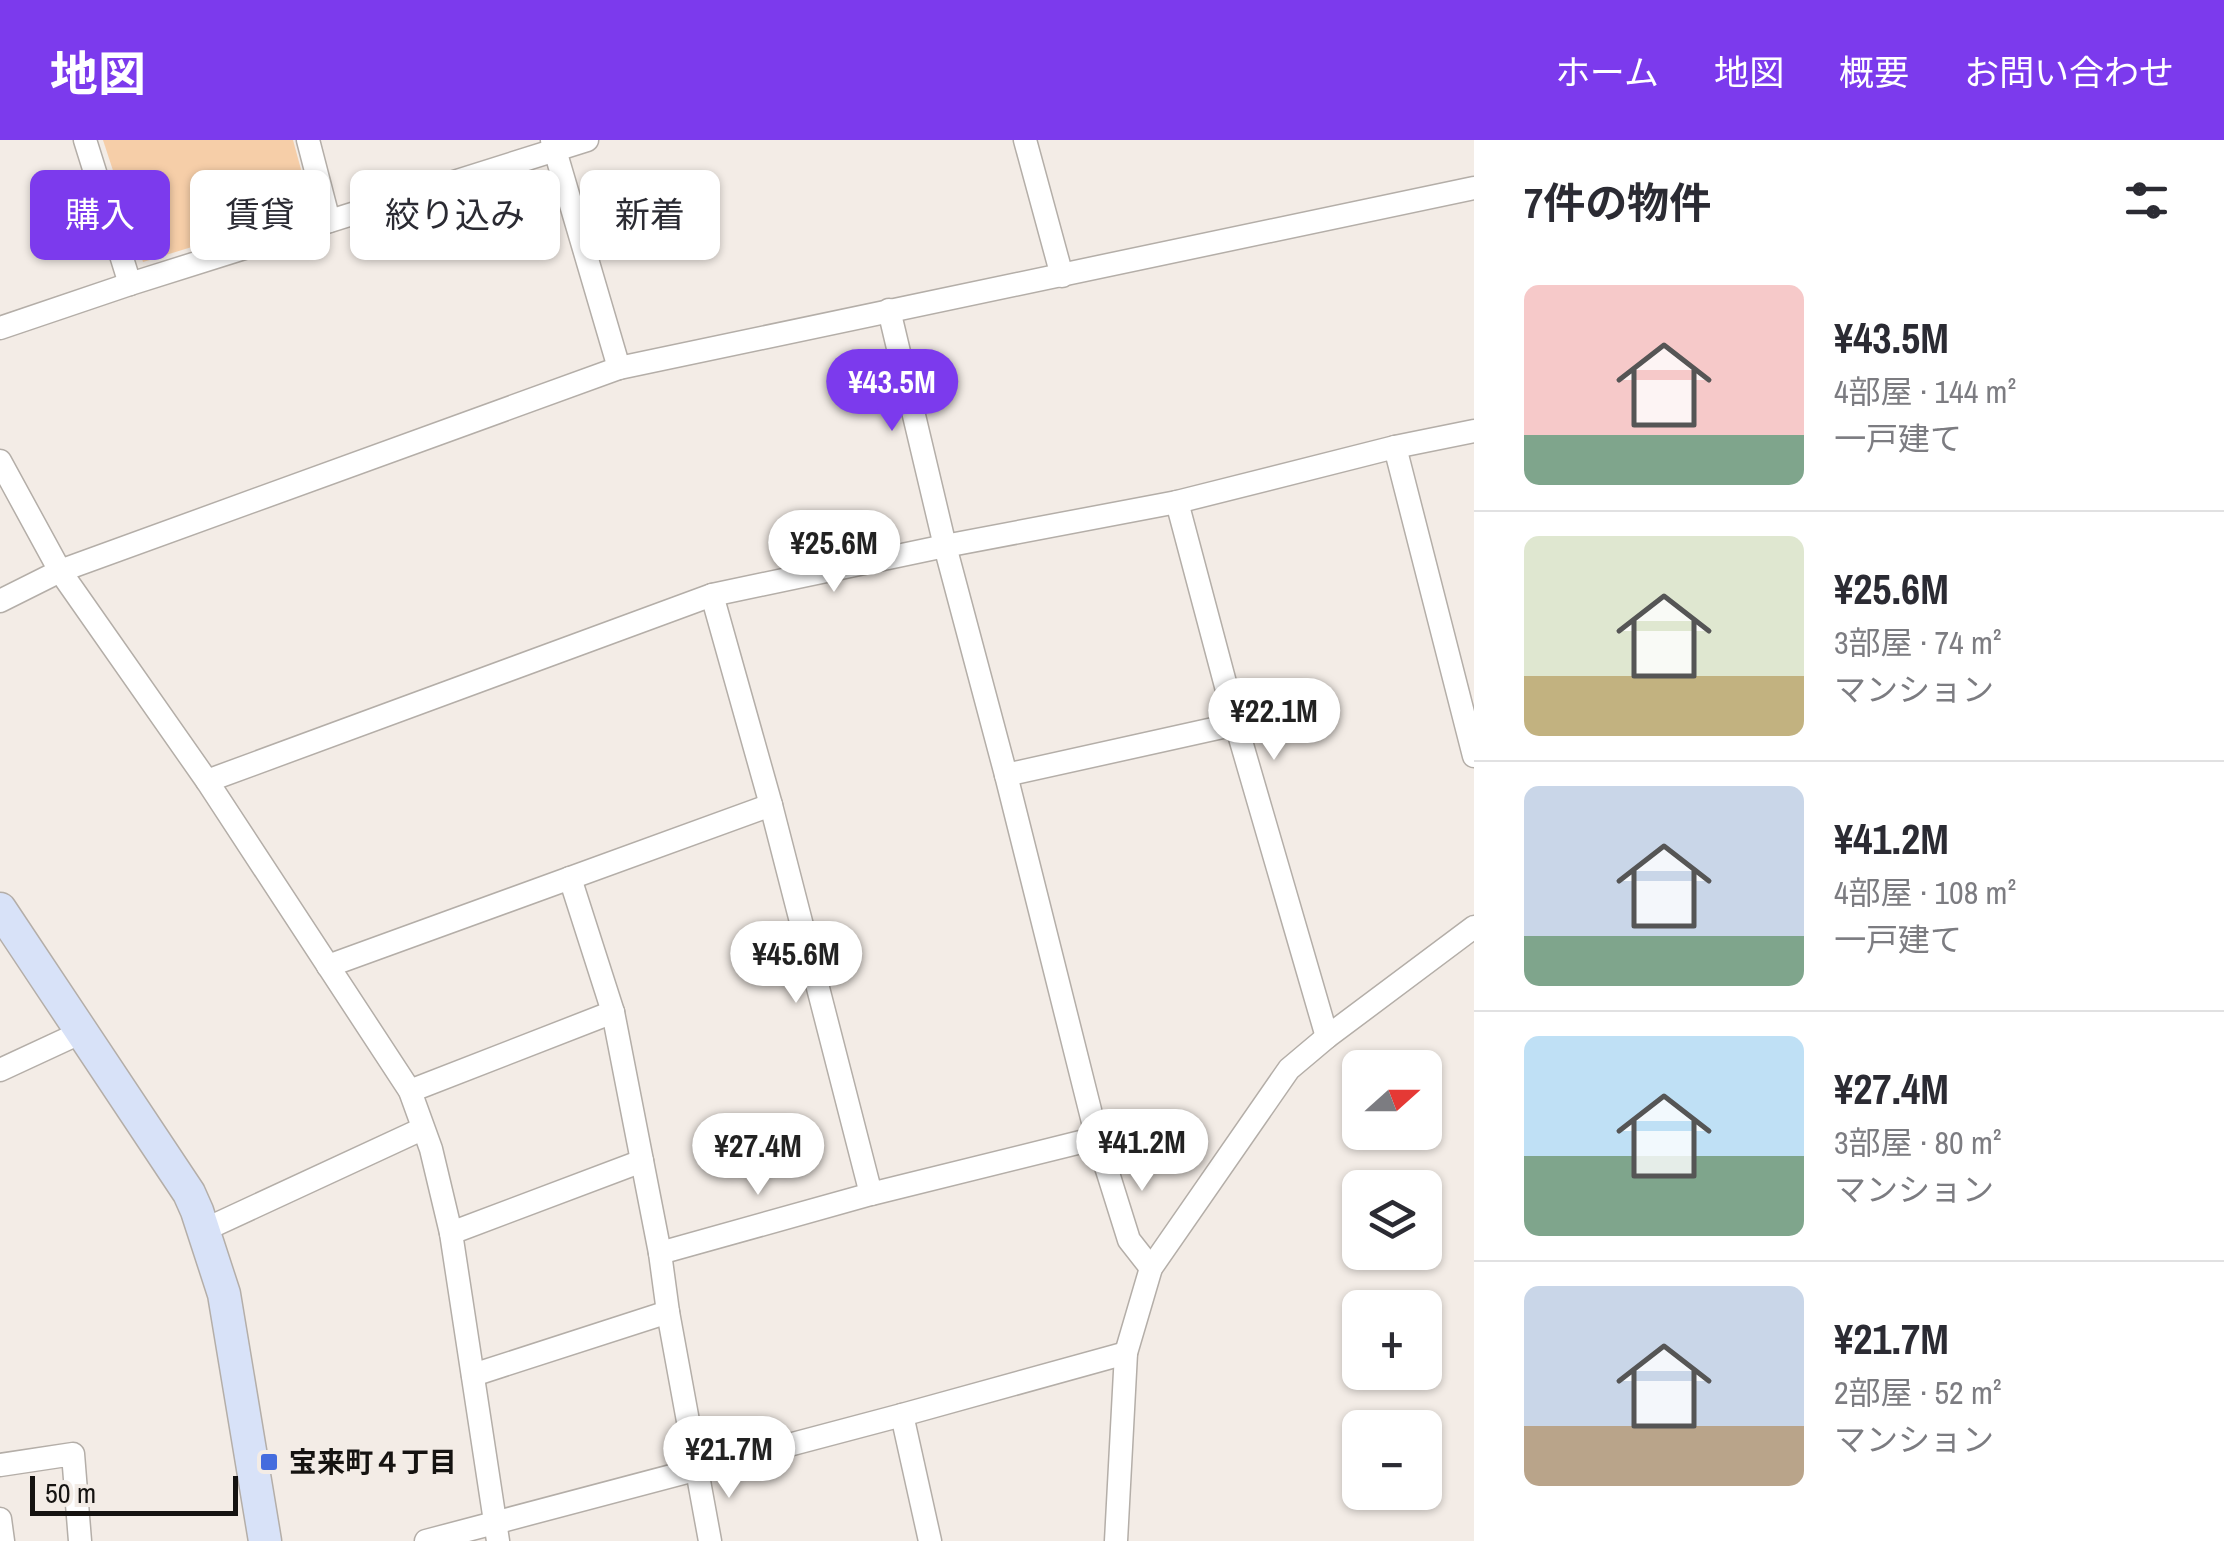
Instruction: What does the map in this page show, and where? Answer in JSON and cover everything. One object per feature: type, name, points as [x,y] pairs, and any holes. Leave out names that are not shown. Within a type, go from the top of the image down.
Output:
[{"type":"street","points":[[85,140],[130,284]]},
{"type":"street","points":[[308,140],[316,170]]},
{"type":"street","points":[[330,221],[554,144],[587,140]]},
{"type":"street","points":[[1025,140],[1062,276]]},
{"type":"street","points":[[554,144],[618,368]]},
{"type":"street","points":[[0,601],[60,571],[618,368],[1474,188]]},
{"type":"street","points":[[0,328],[206,260]]},
{"type":"street","points":[[889,310],[945,546],[1097,1138],[1129,1240],[1151,1268]]},
{"type":"street","points":[[207,781],[712,595],[1176,502],[1474,430]]},
{"type":"street","points":[[1395,447],[1474,756]]},
{"type":"street","points":[[0,461],[60,571],[207,781],[410,1092],[431,1150],[451,1233],[497,1532]]},
{"type":"street","points":[[1176,502],[1326,1037]]},
{"type":"street","points":[[712,595],[771,805],[871,1194]]},
{"type":"street","points":[[1006,775],[1236,724]]},
{"type":"street","points":[[328,966],[771,805]]},
{"type":"street","points":[[570,878],[613,1012],[710,1541]]},
{"type":"street","points":[[0,909],[189,1193],[224,1294],[265,1541]]},
{"type":"street","points":[[1116,1541],[1126,1352],[1151,1268],[1289,1069],[1474,927]]},
{"type":"street","points":[[410,1092],[613,1012]]},
{"type":"street","points":[[0,1070],[82,1032]]},
{"type":"street","points":[[204,1230],[422,1129]]},
{"type":"street","points":[[660,1253],[871,1194],[1097,1138]]},
{"type":"street","points":[[451,1233],[642,1161]]},
{"type":"street","points":[[473,1375],[668,1312]]},
{"type":"street","points":[[426,1541],[497,1532],[697,1470],[1126,1352]]},
{"type":"street","points":[[902,1415],[930,1541]]},
{"type":"street","points":[[0,1466],[73,1454],[80,1541]]},
{"type":"street","points":[[0,1519],[2,1541]]},
{"type":"shaded area","points":[[103,140],[293,140],[301,170],[190,170],[190,248],[170,254],[170,170],[113,170]]},
{"type":"place","name":"宝来町４丁目","points":[[269,1462]]}]
